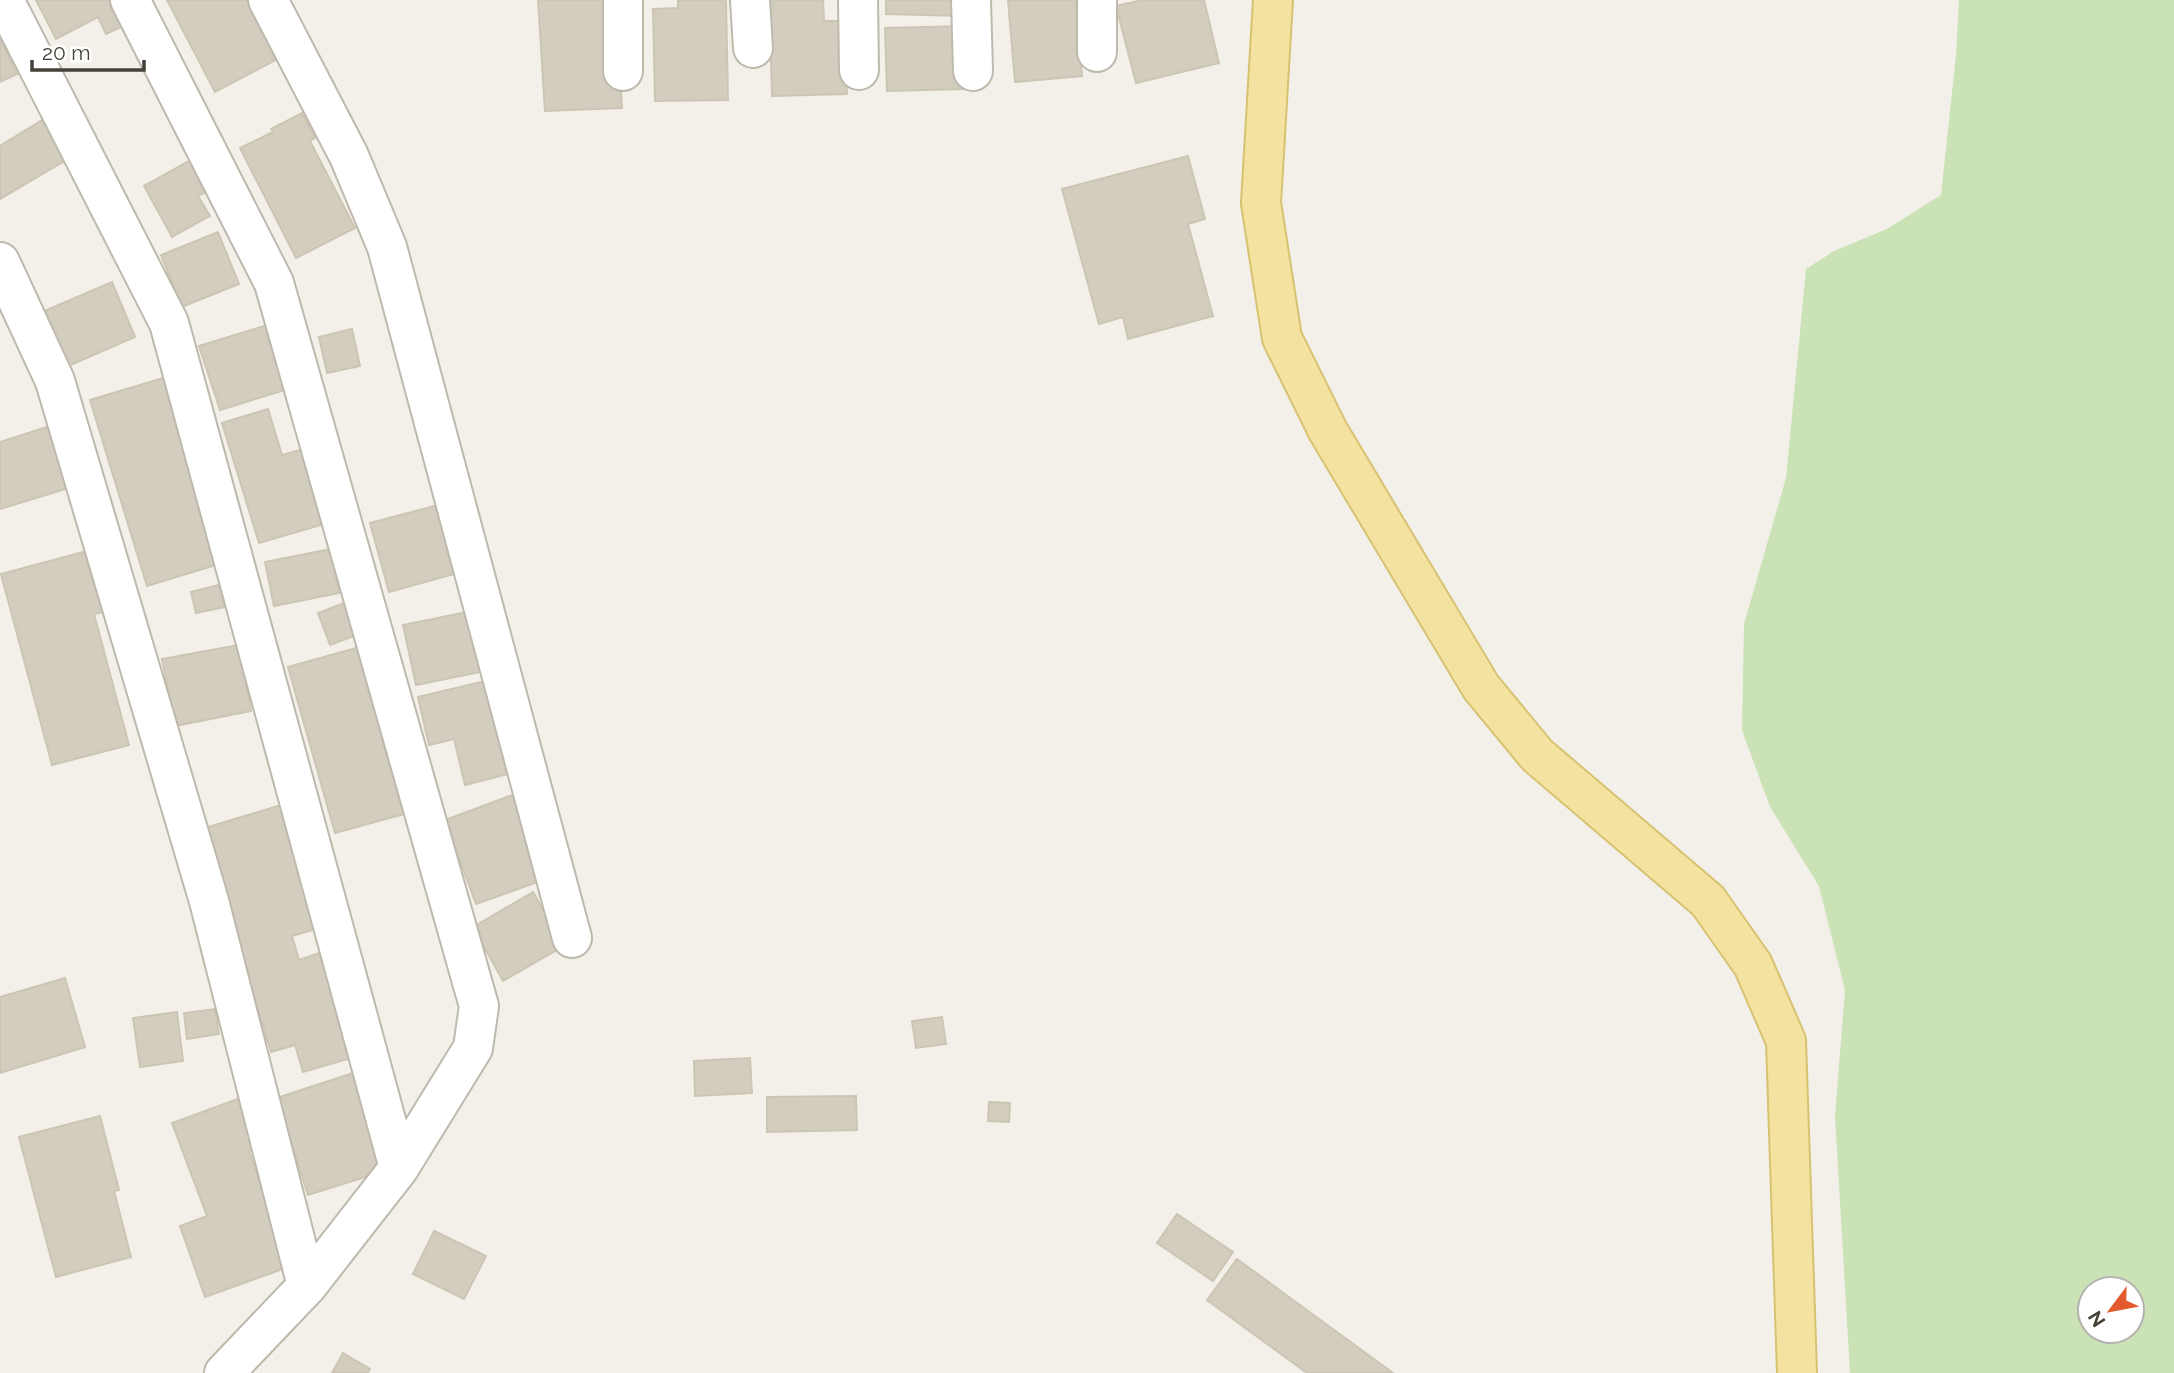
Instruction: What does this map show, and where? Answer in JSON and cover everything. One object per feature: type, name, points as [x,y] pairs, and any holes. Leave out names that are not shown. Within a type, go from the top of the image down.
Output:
[{"type":"main road","points":[[1273,0],[1261,203],[1282,338],[1328,431],[1482,687],[1537,755],[1708,901],[1753,965],[1786,1041],[1797,1373]]},
{"type":"street","points":[[4,0],[169,323],[399,1168]]},
{"type":"street","points":[[130,0],[274,283],[479,1006],[473,1048],[399,1168],[307,1286],[224,1373]]},
{"type":"street","points":[[268,0],[349,156],[387,247],[572,938]]},
{"type":"street","points":[[623,0],[623,71]]},
{"type":"street","points":[[750,0],[753,48]]},
{"type":"street","points":[[858,0],[859,70]]},
{"type":"street","points":[[971,0],[973,72]]},
{"type":"street","points":[[1097,0],[1097,52]]},
{"type":"street","points":[[0,262],[59,394],[209,901],[307,1286]]},
{"type":"green space","points":[[1959,0],[2174,0],[2174,1373],[1850,1373],[1835,1116],[1845,990],[1819,886],[1770,807],[1742,730],[1744,624],[1786,478],[1806,269],[1834,251],[1887,229],[1941,195]]},
{"type":"building","points":[[36,0],[124,0],[134,21],[106,34],[98,17],[56,39]]},
{"type":"building","points":[[167,0],[253,0],[283,56],[215,92]]},
{"type":"building","points":[[538,0],[616,0],[622,108],[545,111]]},
{"type":"building","points":[[678,0],[726,0],[728,100],[655,101],[653,9],[678,8]]},
{"type":"building","points":[[769,0],[823,0],[824,21],[844,21],[847,94],[772,96]]},
{"type":"building","points":[[886,0],[963,0],[962,16],[886,14]]},
{"type":"building","points":[[1008,0],[1076,0],[1082,76],[1015,82]]},
{"type":"building","points":[[1142,0],[1204,0],[1219,63],[1136,83],[1116,6]]},
{"type":"building","points":[[965,26],[966,89],[887,91],[885,28]]},
{"type":"building","points":[[0,38],[17,74],[0,82]]},
{"type":"building","points":[[302,113],[315,138],[310,141],[355,228],[296,258],[240,148],[273,132],[271,129]]},
{"type":"building","points":[[44,119],[68,159],[0,199],[0,146]]},
{"type":"building","points":[[1188,156],[1205,219],[1188,224],[1213,316],[1128,339],[1123,317],[1099,324],[1062,189]]},
{"type":"building","points":[[196,157],[213,188],[198,196],[210,216],[172,237],[144,186]]},
{"type":"building","points":[[218,232],[239,284],[182,307],[161,255]]},
{"type":"building","points":[[112,282],[135,337],[66,367],[42,312]]},
{"type":"building","points":[[271,324],[291,388],[220,410],[199,346]]},
{"type":"building","points":[[352,329],[360,366],[327,373],[319,337]]},
{"type":"building","points":[[163,378],[219,564],[147,586],[90,400]]},
{"type":"building","points":[[268,409],[282,455],[311,447],[334,521],[259,543],[222,423]]},
{"type":"building","points":[[56,424],[75,486],[0,509],[0,442]]},
{"type":"building","points":[[442,504],[461,572],[389,592],[370,523]]},
{"type":"building","points":[[331,549],[339,593],[274,606],[265,562]]},
{"type":"building","points":[[91,550],[108,611],[94,614],[129,745],[52,765],[1,574]]},
{"type":"building","points":[[219,585],[225,607],[196,613],[191,592]]},
{"type":"building","points":[[344,603],[357,635],[330,645],[318,613]]},
{"type":"building","points":[[477,610],[490,670],[416,685],[403,625]]},
{"type":"building","points":[[239,645],[251,711],[175,726],[162,659]]},
{"type":"building","points":[[367,645],[390,738],[383,740],[404,814],[335,833],[288,667]]},
{"type":"building","points":[[498,678],[520,771],[465,785],[454,739],[429,745],[418,697]]},
{"type":"building","points":[[515,794],[546,879],[476,904],[445,820]]},
{"type":"building","points":[[281,805],[319,928],[292,936],[299,960],[322,952],[354,1057],[303,1072],[295,1045],[271,1052],[202,829]]},
{"type":"building","points":[[533,892],[564,946],[503,981],[473,927]]},
{"type":"building","points":[[65,978],[85,1047],[0,1073],[0,997]]},
{"type":"building","points":[[215,1009],[219,1034],[187,1039],[184,1013]]},
{"type":"building","points":[[177,1012],[183,1061],[140,1067],[133,1018]]},
{"type":"building","points":[[942,1017],[946,1044],[916,1048],[912,1021]]},
{"type":"building","points":[[750,1058],[752,1093],[695,1096],[694,1061]]},
{"type":"building","points":[[353,1073],[384,1171],[308,1195],[277,1098]]},
{"type":"building","points":[[856,1096],[857,1130],[767,1132],[767,1097]]},
{"type":"building","points":[[243,1097],[261,1147],[249,1151],[291,1266],[205,1297],[180,1226],[207,1216],[172,1123]]},
{"type":"building","points":[[989,1102],[1010,1103],[1009,1122],[988,1121]]},
{"type":"building","points":[[100,1116],[119,1190],[114,1191],[131,1257],[56,1277],[19,1137]]},
{"type":"building","points":[[1177,1214],[1233,1252],[1213,1281],[1157,1243]]},
{"type":"building","points":[[434,1231],[486,1256],[464,1299],[413,1274]]},
{"type":"building","points":[[1237,1259],[1393,1373],[1307,1373],[1207,1300]]},
{"type":"building","points":[[343,1353],[370,1369],[368,1373],[332,1373]]}]
